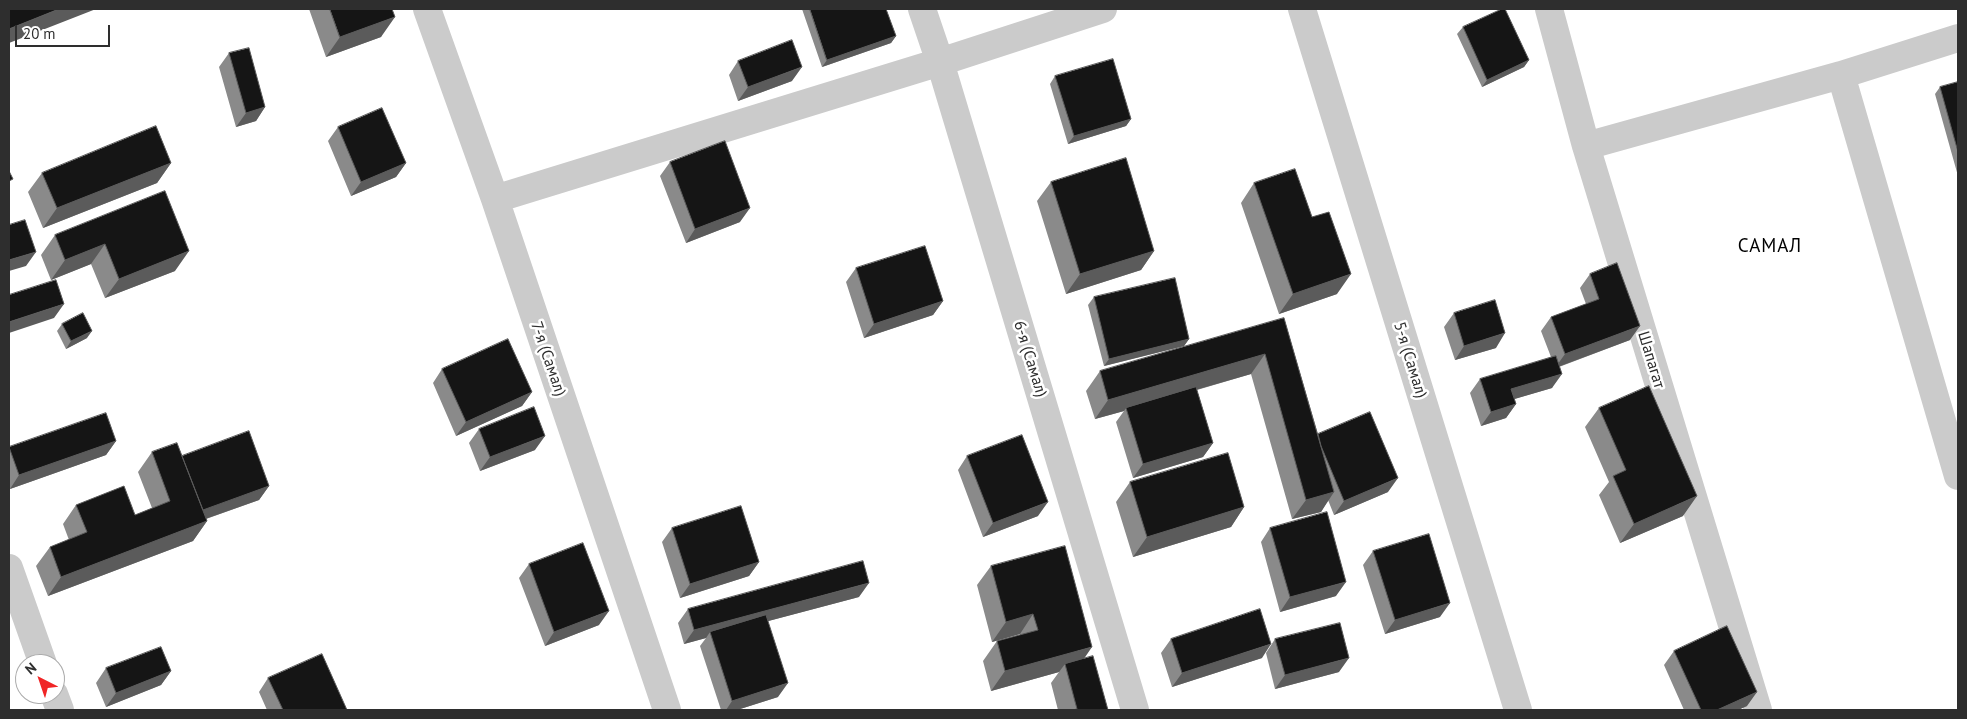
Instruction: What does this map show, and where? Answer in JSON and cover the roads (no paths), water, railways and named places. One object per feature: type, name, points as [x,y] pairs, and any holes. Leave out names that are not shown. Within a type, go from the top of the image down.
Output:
[{"type":"street","name":"7-я (Самал)","points":[[427,9],[495,199],[667,710]]},
{"type":"street","name":"6-я (Самал)","points":[[922,9],[940,62],[1135,710]]},
{"type":"street","points":[[495,199],[940,62],[1103,9]]},
{"type":"street","name":"5-я (Самал)","points":[[1302,9],[1518,710]]},
{"type":"street","name":"Шапагат","points":[[1549,9],[1586,146],[1758,710]]},
{"type":"street","points":[[1586,146],[1841,75],[1958,38]]},
{"type":"street","points":[[1841,75],[1958,476]]},
{"type":"street","points":[[9,568],[39,654]]},
{"type":"district","name":"САМАЛ","points":[[1770,247]]}]
